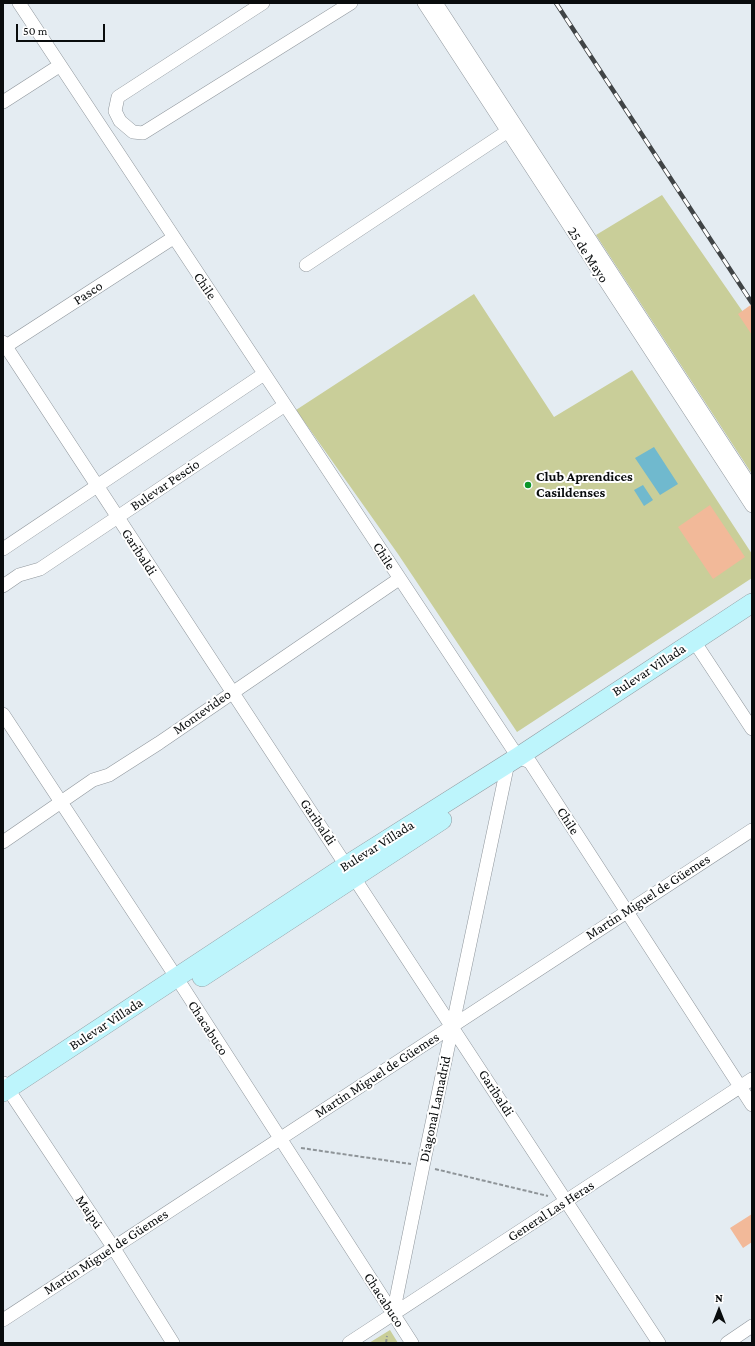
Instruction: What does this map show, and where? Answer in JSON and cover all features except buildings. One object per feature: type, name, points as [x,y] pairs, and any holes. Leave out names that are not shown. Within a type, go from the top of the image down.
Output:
[{"type":"main road","name":"Bulevar Villada","points":[[6,1094],[180,984],[350,871],[516,765],[697,646],[752,602]]},
{"type":"main road","name":"Bulevar Villada","points":[[697,646],[752,617]]},
{"type":"street","name":"Chile","points":[[19,3],[59,66],[399,579],[516,765],[626,912],[752,1105]]},
{"type":"street","points":[[263,3],[118,97],[115,111],[120,121],[133,132],[143,133],[351,3]]},
{"type":"street","name":"25 de Mayo","points":[[424,3],[752,506]]},
{"type":"street","name":"25 de Mayo","points":[[436,3],[752,488]]},
{"type":"street","points":[[3,102],[59,66]]},
{"type":"street","points":[[306,265],[508,131]]},
{"type":"street","name":"Pasco","points":[[4,345],[173,238]]},
{"type":"street","name":"Garibaldi","points":[[4,345],[659,1343]]},
{"type":"street","points":[[3,549],[264,374]]},
{"type":"street","name":"Bulevar Pescio","points":[[3,586],[19,575],[40,569],[285,405]]},
{"type":"street","name":"Montevideo","points":[[3,842],[93,780],[109,775],[153,747],[232,691],[399,579]]},
{"type":"street","points":[[697,646],[752,729]]},
{"type":"street","name":"Chacabuco","points":[[3,714],[62,802],[412,1343]]},
{"type":"street","name":"Diagonal Lamadrid","points":[[393,1314],[452,1026],[516,765]]},
{"type":"street","name":"Martin Miguel de Güemes","points":[[3,1320],[752,830]]},
{"type":"street","name":"General Las Heras","points":[[349,1343],[752,1080]]},
{"type":"street","name":"Maipú","points":[[6,1094],[113,1248],[173,1343]]},
{"type":"street","points":[[727,1343],[752,1326]]},
{"type":"path","points":[[386,1343],[387,1336]]},
{"type":"green space","points":[[662,195],[752,325],[752,474],[596,235]]},
{"type":"green space","name":"Club Aprendices Casildenses","points":[[474,294],[554,417],[632,370],[752,554],[752,578],[517,732],[398,554],[296,410]]},
{"type":"green space","points":[[390,1330],[398,1343],[369,1343]]},
{"type":"water","points":[[654,447],[678,484],[660,495],[635,458]]},
{"type":"water","points":[[643,485],[653,500],[644,506],[634,490]]},
{"type":"railway","points":[[556,3],[752,303]]},
{"type":"place","name":"Club Aprendices Casildenses","points":[[528,485]]}]
